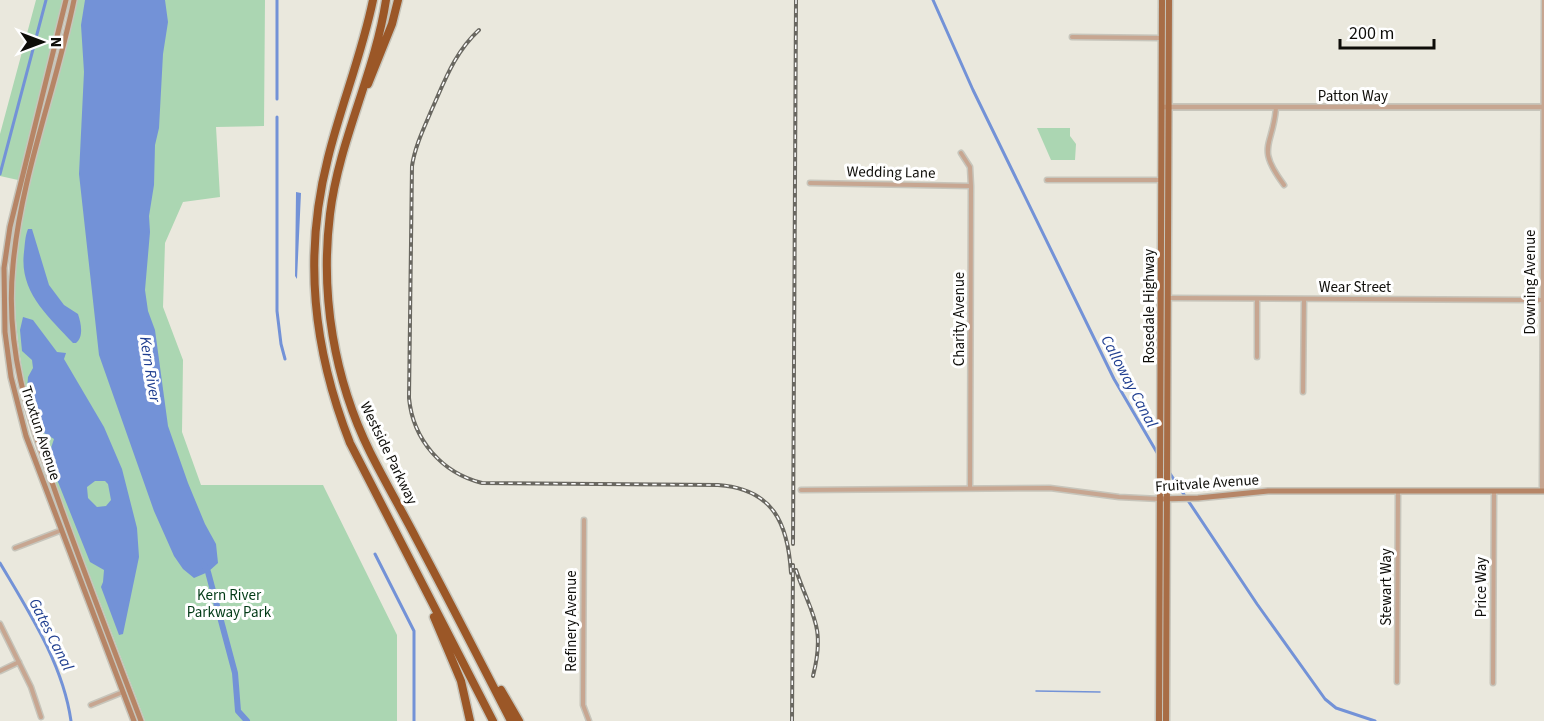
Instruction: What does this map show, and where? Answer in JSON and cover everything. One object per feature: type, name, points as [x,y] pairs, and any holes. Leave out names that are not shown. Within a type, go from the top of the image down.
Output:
[{"type":"highway","name":"Westside Parkway","points":[[373,0],[328,155],[318,202],[314,252],[316,317],[328,381],[340,418],[361,466],[493,721]]},
{"type":"highway","name":"Westside Parkway","points":[[386,0],[376,42],[339,162],[333,193],[328,238],[330,311],[340,371],[348,400],[370,452],[511,721]]},
{"type":"highway","points":[[350,128],[392,24],[398,0]]},
{"type":"highway","points":[[410,561],[461,681],[470,721]]},
{"type":"highway","points":[[476,654],[519,721]]},
{"type":"main road","name":"Truxtun Avenue","points":[[66,0],[14,205],[4,268],[6,347],[17,406],[31,450],[134,721]]},
{"type":"main road","name":"Truxtun Avenue","points":[[74,0],[20,214],[15,243],[12,287],[14,346],[23,397],[34,433],[141,721]]},
{"type":"main road","name":"Rosedale Highway","points":[[1159,721],[1163,499],[1167,485],[1168,298],[1168,183],[1162,0]]},
{"type":"main road","name":"Rosedale Highway","points":[[1166,721],[1163,499],[1160,470],[1161,180],[1169,0]]},
{"type":"main road","points":[[1162,144],[1165,149],[1165,174],[1168,183]]},
{"type":"main road","points":[[1161,180],[1165,185],[1165,214],[1168,222]]},
{"type":"main road","points":[[1161,251],[1165,262],[1165,294],[1168,298]]},
{"type":"main road","points":[[1161,302],[1165,304],[1164,341],[1167,347]]},
{"type":"main road","name":"Fruitvale Avenue","points":[[1163,499],[1268,491],[1543,491]]},
{"type":"main road","points":[[62,511],[63,530],[67,533],[78,554]]},
{"type":"main road","points":[[123,692],[135,705]]},
{"type":"street","name":"Downing Avenue","points":[[1543,491],[1544,0]]},
{"type":"street","points":[[1072,37],[1162,38]]},
{"type":"street","name":"Patton Way","points":[[1165,107],[1543,108]]},
{"type":"street","points":[[1276,108],[1267,151],[1268,160],[1284,185]]},
{"type":"street","name":"Charity Avenue","points":[[961,153],[970,167],[971,186],[970,488]]},
{"type":"street","points":[[1047,180],[1161,180]]},
{"type":"street","name":"Wedding Lane","points":[[810,183],[971,186]]},
{"type":"street","name":"Wear Street","points":[[1168,298],[1542,300]]},
{"type":"street","points":[[1257,299],[1257,357]]},
{"type":"street","points":[[1303,392],[1304,299]]},
{"type":"street","name":"Fruitvale Avenue","points":[[801,490],[1058,488],[1127,498],[1163,499]]},
{"type":"street","name":"Stewart Way","points":[[1397,682],[1398,491]]},
{"type":"street","name":"Price Way","points":[[1493,683],[1494,491]]},
{"type":"street","name":"Refinery Avenue","points":[[584,520],[583,705],[589,721]]},
{"type":"street","points":[[15,548],[63,530]]},
{"type":"street","points":[[0,624],[35,696],[41,717]]},
{"type":"street","points":[[0,671],[19,662]]},
{"type":"street","points":[[91,705],[123,692]]},
{"type":"green space","points":[[36,0],[64,0],[18,180],[0,176],[0,134]]},
{"type":"green space","name":"Kern River Parkway Park","points":[[76,0],[265,0],[264,126],[216,127],[220,197],[183,202],[165,243],[163,307],[183,360],[182,432],[201,485],[323,485],[397,635],[397,721],[145,721],[40,445],[23,374],[16,326],[15,277],[19,229]]},
{"type":"green space","points":[[1037,128],[1070,128],[1070,136],[1076,144],[1075,160],[1051,160]]},
{"type":"water","points":[[85,0],[165,0],[168,22],[163,54],[159,128],[155,145],[145,290],[148,311],[155,330],[168,426],[188,483],[216,544],[218,563],[208,572],[194,578],[183,569],[174,556],[154,511],[99,355],[79,174],[84,72],[81,25]]},
{"type":"water","points":[[296,192],[301,193],[297,279],[295,276]]},
{"type":"water","points":[[28,229],[32,229],[49,285],[64,305],[78,314],[81,334],[76,343],[73,343],[45,313],[31,291],[24,266],[25,240]]},
{"type":"water","points":[[23,317],[33,320],[57,352],[66,353],[64,359],[104,427],[122,469],[137,528],[139,557],[123,634],[119,635],[101,587],[104,570],[90,562],[48,457],[54,439],[39,430],[27,390],[28,377],[33,368],[32,360],[22,351],[20,330]],"holes":[[[95,481],[105,481],[108,484],[111,500],[106,506],[97,507],[88,498],[87,487]]]},
{"type":"waterway","name":"Gates Canal","points":[[0,174],[46,0]]},
{"type":"waterway","points":[[277,0],[277,99]]},
{"type":"waterway","name":"Calloway Canal","points":[[933,0],[973,90],[1114,379],[1159,456]]},
{"type":"waterway","points":[[277,117],[277,311],[285,359]]},
{"type":"waterway","name":"Calloway Canal","points":[[1169,472],[1257,604],[1325,699],[1336,708],[1375,721]]},
{"type":"waterway","points":[[375,554],[414,631],[414,721]]},
{"type":"waterway","name":"Gates Canal","points":[[0,563],[33,619],[53,659],[61,679],[71,721]]},
{"type":"waterway","name":"Kern River","points":[[204,565],[208,572],[235,673],[238,711],[247,721]]},
{"type":"waterway","points":[[1036,691],[1100,692]]},
{"type":"railway","points":[[793,544],[796,0]]},
{"type":"railway","points":[[479,30],[463,48],[446,77],[420,137],[412,166],[409,398],[416,428],[423,441],[442,463],[482,483],[718,485],[752,493],[764,501],[781,524],[786,539],[791,573]]},
{"type":"railway","points":[[792,721],[793,565]]},
{"type":"railway","points":[[796,570],[817,632],[817,659],[813,676]]}]
